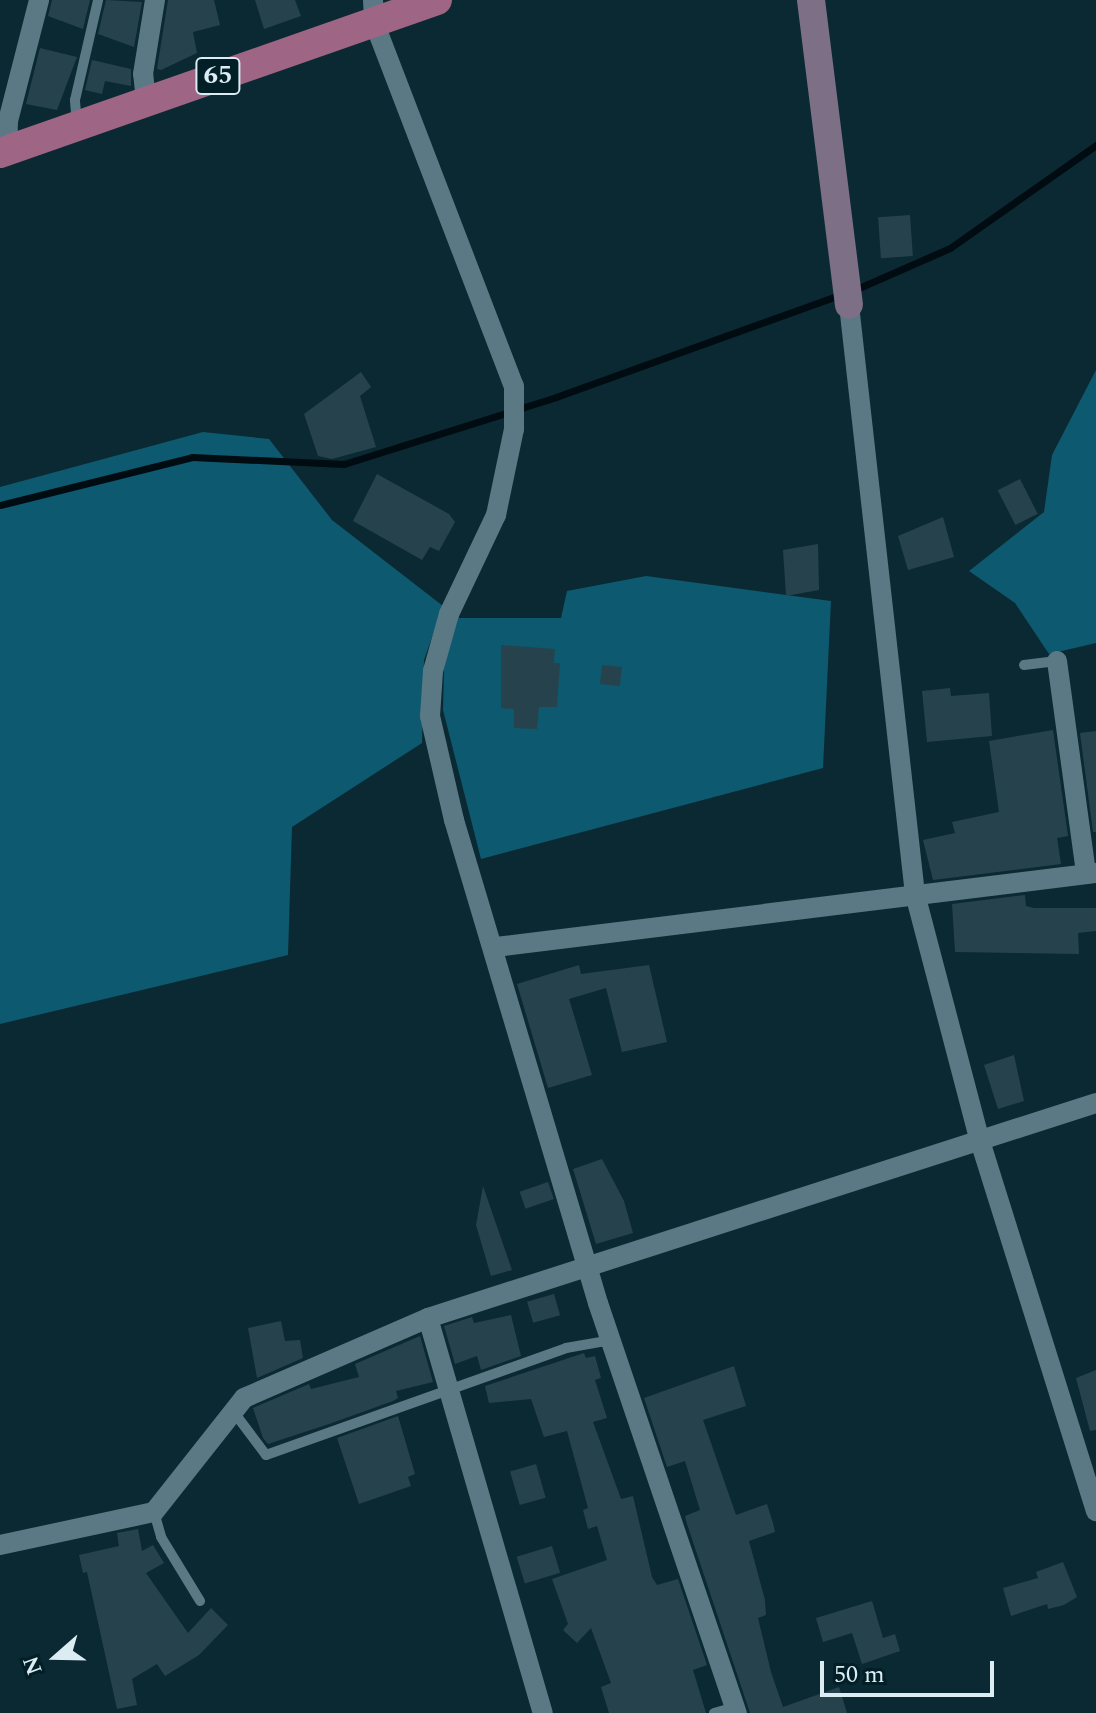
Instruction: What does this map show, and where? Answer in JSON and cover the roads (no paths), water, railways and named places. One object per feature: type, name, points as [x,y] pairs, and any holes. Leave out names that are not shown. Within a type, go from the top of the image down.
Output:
[{"type":"main road","name":"65","points":[[4,152],[146,101],[374,11],[437,0]]},
{"type":"street","points":[[4,152],[8,121],[39,0]]},
{"type":"street","points":[[146,101],[143,74],[155,0]]},
{"type":"street","points":[[811,0],[849,305],[915,894],[980,1141],[1096,1511]]},
{"type":"street","points":[[374,11],[514,386],[514,429],[496,515],[449,614],[433,671],[430,716],[454,820],[496,947],[587,1264],[736,1710]]},
{"type":"street","points":[[496,947],[1091,873],[1057,661]]},
{"type":"street","points":[[0,1545],[154,1512],[233,1411],[263,1389],[428,1318],[587,1264],[1096,1103]]},
{"type":"street","points":[[428,1318],[543,1713]]},
{"type":"lane","points":[[77,126],[75,100],[98,0]]},
{"type":"lane","points":[[1024,665],[1057,661]]},
{"type":"lane","points":[[233,1411],[266,1455],[566,1348],[612,1340]]},
{"type":"lane","points":[[154,1512],[161,1537],[200,1601]]},
{"type":"lane","points":[[714,1713],[736,1710]]},
{"type":"waterway","points":[[852,291],[950,248],[1096,145]]},
{"type":"waterway","points":[[0,505],[192,457],[344,464],[556,397],[840,295]]}]
